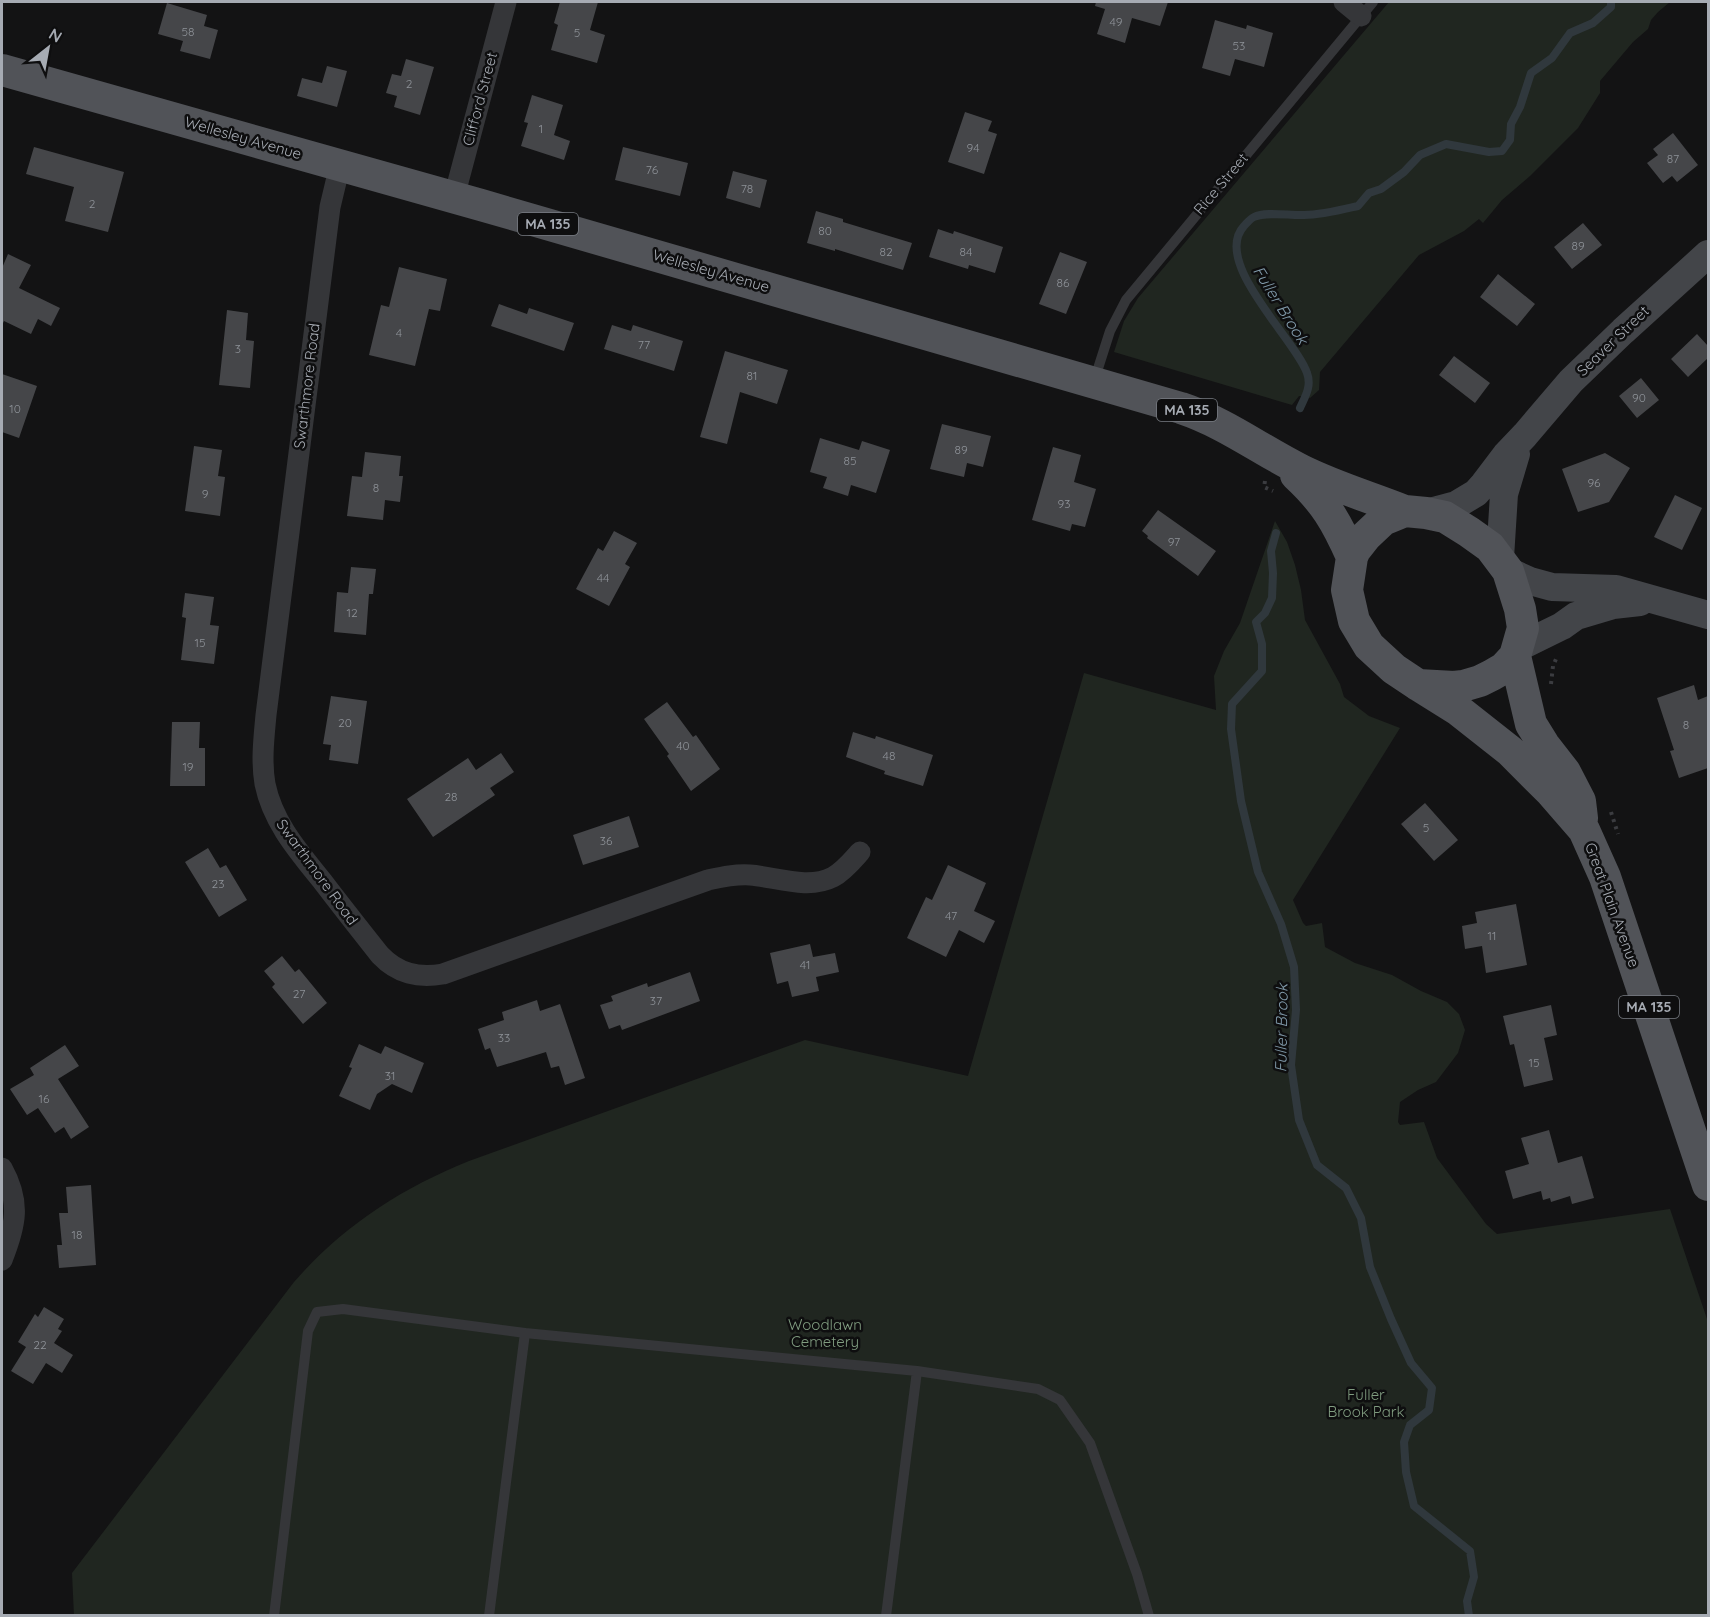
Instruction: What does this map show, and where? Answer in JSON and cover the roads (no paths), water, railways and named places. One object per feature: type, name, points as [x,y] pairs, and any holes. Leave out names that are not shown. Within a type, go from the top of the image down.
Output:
[{"type":"main road","name":"Wellesley Avenue","points":[[2,70],[454,197],[1198,413],[1328,482],[1415,512]]},
{"type":"main road","name":"MA 135","points":[[1274,454],[1322,501],[1338,526],[1352,557],[1347,590],[1354,621],[1369,646],[1394,669],[1418,684]]},
{"type":"main road","name":"MA 135","points":[[1415,512],[1445,517],[1490,547],[1504,565],[1520,609],[1523,628],[1516,652]]},
{"type":"main road","points":[[1352,557],[1360,543],[1383,520],[1415,512]]},
{"type":"main road","points":[[1418,684],[1454,687],[1472,684],[1504,668],[1516,652]]},
{"type":"main road","name":"Great Plain Avenue","points":[[1516,652],[1531,724],[1544,745],[1566,772],[1580,801],[1584,830],[1605,877],[1708,1185]]},
{"type":"main road","name":"Great Plain Avenue","points":[[1418,684],[1458,710],[1510,751],[1551,792],[1584,830]]},
{"type":"street","name":"Clifford Street","points":[[454,197],[506,2]]},
{"type":"street","points":[[1344,2],[1367,9]]},
{"type":"street","name":"Swarthmore Road","points":[[340,165],[330,207],[263,753],[263,769],[269,798],[274,812],[291,841],[380,956],[397,969],[420,976],[443,974],[708,880],[736,874],[801,882],[824,881],[843,870],[861,852]]},
{"type":"street","name":"Seaver Street","points":[[1415,512],[1456,506],[1476,493],[1506,455],[1590,362],[1708,254]]},
{"type":"street","name":"Seaver Street","points":[[1504,565],[1504,494],[1510,470],[1525,435]]},
{"type":"street","points":[[1504,565],[1530,581],[1552,587],[1616,589],[1708,615]]},
{"type":"street","points":[[1516,652],[1576,616],[1613,605],[1657,600]]},
{"type":"street","points":[[2,1168],[11,1187],[15,1202],[15,1216],[2,1260]]},
{"type":"lane","name":"Rice Street","points":[[1094,381],[1110,331],[1126,300],[1367,9]]},
{"type":"lane","points":[[274,1616],[308,1331],[317,1312],[343,1309],[525,1333],[918,1371],[1038,1389],[1060,1400],[1090,1443],[1137,1574],[1149,1616]]},
{"type":"lane","points":[[489,1616],[525,1333]]},
{"type":"lane","points":[[886,1616],[918,1371]]},
{"type":"waterway","name":"Fuller Brook","points":[[1300,408],[1308,387],[1307,373],[1300,359],[1259,301],[1238,260],[1237,241],[1244,226],[1259,215],[1318,214],[1358,206],[1369,193],[1381,189],[1404,172],[1420,155],[1446,144],[1489,152],[1502,151],[1510,140],[1511,124],[1520,107],[1531,73],[1552,58],[1570,33],[1593,23],[1611,7],[1611,2]]},
{"type":"waterway","name":"Fuller Brook","points":[[1276,533],[1271,551],[1272,598],[1265,613],[1256,622],[1262,644],[1262,671],[1232,704],[1231,729],[1241,801],[1258,872],[1281,924],[1294,967],[1296,1010],[1291,1065],[1299,1120],[1317,1165],[1346,1188],[1361,1218],[1370,1267],[1391,1319],[1411,1363],[1432,1388],[1429,1410],[1410,1425],[1404,1442],[1406,1472],[1414,1506],[1470,1551],[1474,1577],[1467,1601],[1469,1616]]},
{"type":"park label","name":"Woodlawn Cemetery","points":[[825,1334]]},
{"type":"park label","name":"Fuller Brook Park","points":[[1366,1404]]}]
